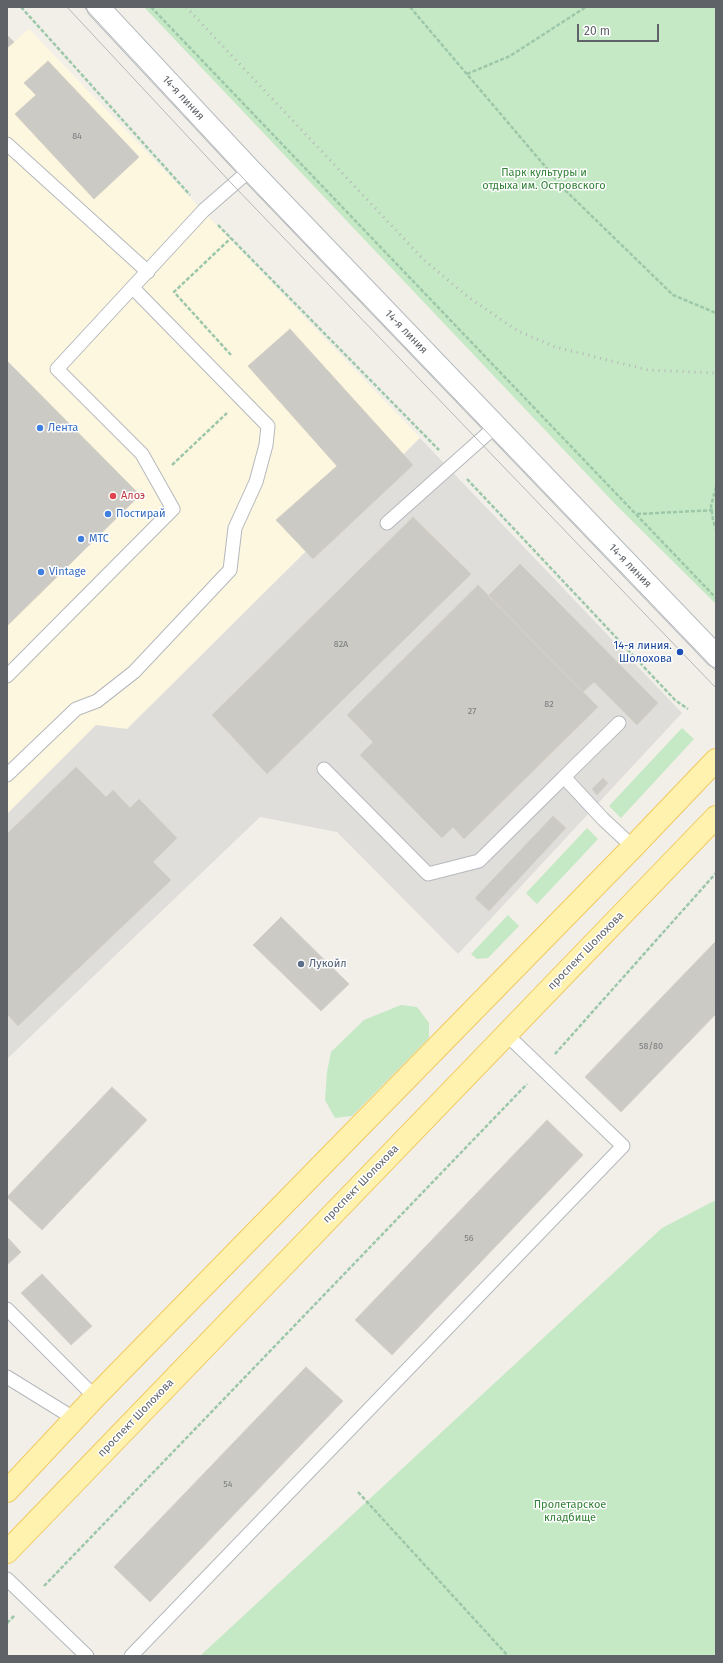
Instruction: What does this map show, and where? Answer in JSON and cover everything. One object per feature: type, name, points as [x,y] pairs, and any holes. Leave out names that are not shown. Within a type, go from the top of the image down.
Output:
[{"type":"main road","name":"14-я линия","points":[[98,7],[250,170],[716,656]]},
{"type":"main road","points":[[7,1491],[95,1398],[633,847],[716,760]]},
{"type":"main road","name":"проспект Шолохова","points":[[7,1552],[716,817]]},
{"type":"lane","points":[[7,144],[148,272]]},
{"type":"lane","points":[[7,676],[172,509],[142,454],[57,369],[204,210],[250,170]]},
{"type":"lane","points":[[7,775],[76,709],[97,701],[134,672],[230,570],[234,528],[256,482],[266,444],[268,426],[133,288]]},
{"type":"lane","points":[[387,523],[496,426]]},
{"type":"lane","points":[[324,769],[428,874],[479,861],[619,723]]},
{"type":"lane","points":[[564,777],[603,819],[633,847]]},
{"type":"lane","points":[[131,1656],[623,1146],[506,1034]]},
{"type":"lane","points":[[7,1309],[95,1398]]},
{"type":"lane","points":[[7,1377],[75,1419]]},
{"type":"lane","points":[[7,1579],[87,1656]]},
{"type":"path","points":[[22,7],[204,210]]},
{"type":"path","points":[[152,7],[716,598]]},
{"type":"path","points":[[410,7],[566,190],[673,295],[716,313]]},
{"type":"path","points":[[467,74],[510,56],[586,7]]},
{"type":"path","points":[[231,238],[174,292],[235,360]]},
{"type":"path","points":[[156,479],[242,399]]},
{"type":"path","points":[[716,487],[711,506],[716,529]]},
{"type":"path","points":[[636,514],[716,510]]},
{"type":"path","points":[[7,1623],[542,1068],[716,873]]},
{"type":"path","points":[[358,1492],[508,1656]]},
{"type":"shaded area","points":[[29,29],[420,438],[127,729],[96,725],[7,814],[7,48]]},
{"type":"shaded area","points":[[420,438],[682,713],[458,954],[337,832],[260,817],[7,1059],[7,814],[96,725],[127,729]]},
{"type":"green space","name":"Парк культуры и отдыха им. Островского","points":[[144,7],[716,7],[716,604],[618,507]]},
{"type":"green space","points":[[682,728],[694,739],[621,818],[609,806]]},
{"type":"green space","points":[[587,828],[598,839],[537,904],[526,893]]},
{"type":"green space","points":[[508,915],[519,926],[488,958],[477,959],[471,954]]},
{"type":"green space","points":[[401,1005],[417,1007],[429,1023],[429,1038],[352,1116],[335,1118],[325,1100],[327,1072],[331,1052],[364,1020]]},
{"type":"green space","name":"Пролетарское кладбище","points":[[716,1200],[716,1656],[200,1656],[662,1228]]},
{"type":"building","points":[[7,35],[14,42],[7,48]]},
{"type":"building","points":[[48,61],[139,157],[94,199],[15,114],[36,95],[24,83]]},
{"type":"building","points":[[290,329],[413,465],[313,559],[276,520],[337,466],[248,366]]},
{"type":"building","name":"Лента","points":[[7,361],[140,495],[7,626]]},
{"type":"building","points":[[413,517],[471,574],[267,774],[212,715]]},
{"type":"building","points":[[520,564],[658,703],[637,725],[594,682],[583,692],[488,596]]},
{"type":"building","points":[[478,585],[598,707],[464,839],[453,827],[442,838],[360,755],[373,742],[347,715]]},
{"type":"building","points":[[76,767],[106,797],[113,790],[130,808],[139,799],[177,838],[153,862],[171,880],[18,1026],[7,1014],[7,834]]},
{"type":"building","points":[[603,778],[608,783],[597,795],[592,789]]},
{"type":"building","points":[[553,816],[566,828],[489,911],[475,898]]},
{"type":"building","name":"Лукойл","points":[[281,917],[349,984],[321,1011],[253,945]]},
{"type":"building","points":[[716,941],[716,1014],[621,1112],[585,1077]]},
{"type":"building","points":[[112,1087],[147,1120],[42,1230],[7,1197]]},
{"type":"building","points":[[547,1120],[583,1155],[392,1355],[355,1320]]},
{"type":"building","points":[[7,1237],[21,1252],[7,1265]]},
{"type":"building","points":[[42,1274],[92,1326],[71,1345],[21,1293]]},
{"type":"building","points":[[306,1367],[343,1401],[150,1602],[114,1567]]},
{"type":"tram line","points":[[67,7],[233,185],[716,688]]},
{"type":"tram line","points":[[84,7],[242,177],[716,671]]},
{"type":"railway","points":[[186,7],[423,259],[468,297],[518,331],[555,347],[648,370],[716,373]]},
{"type":"place","name":"Лента","points":[[40,428]]},
{"type":"place","name":"Алоэ","points":[[113,496]]},
{"type":"place","name":"Постирай","points":[[108,514]]},
{"type":"place","name":"МТС","points":[[81,539]]},
{"type":"place","name":"Vintage","points":[[41,572]]},
{"type":"place","name":"14-я линия. Шолохова","points":[[680,652]]},
{"type":"place","name":"Лукойл","points":[[301,964]]}]
